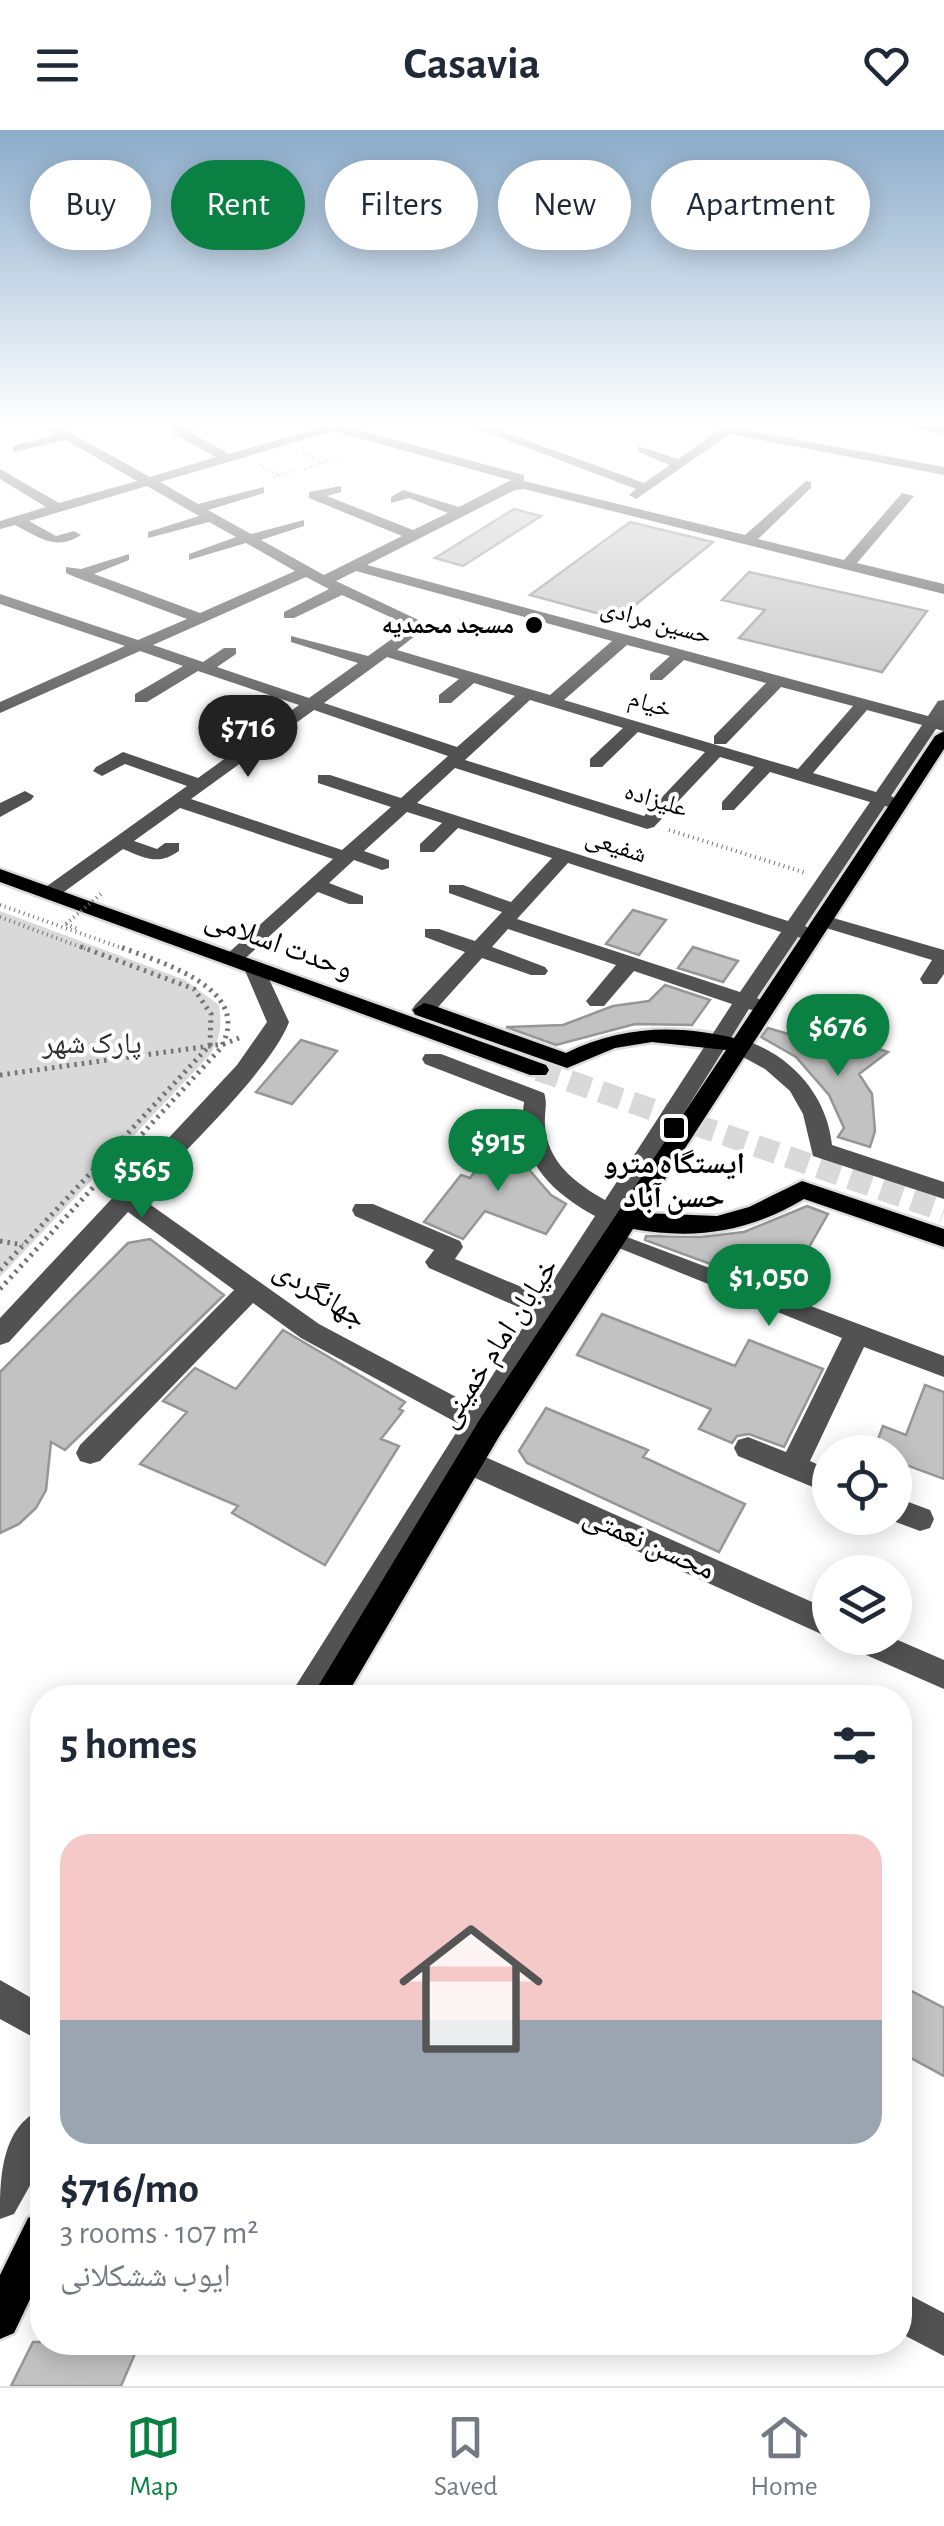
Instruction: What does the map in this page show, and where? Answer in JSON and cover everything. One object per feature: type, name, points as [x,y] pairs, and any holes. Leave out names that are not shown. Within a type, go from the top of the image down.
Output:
[{"type":"main road","name":"خیابان امام خمینی","points":[[335,1685],[468,1462],[620,1229],[729,1043],[810,928],[890,802],[923,780],[940,728]]},
{"type":"main road","name":"وحدت اسلامی","points":[[0,875],[538,1070]]},
{"type":"main road","points":[[243,963],[278,962],[567,1060],[616,1040],[657,1034],[729,1043]]},
{"type":"main road","points":[[620,1229],[726,1225],[771,1209],[802,1189],[944,1238]]},
{"type":"main road","points":[[0,2319],[30,2257]]},
{"type":"street","points":[[38,531],[55,541],[74,535]]},
{"type":"street","points":[[153,535],[166,531]]},
{"type":"street","points":[[50,893],[422,626],[324,582],[236,531]]},
{"type":"street","points":[[194,557],[268,531]]},
{"type":"street","points":[[403,531],[415,536]]},
{"type":"street","points":[[324,582],[424,531]]},
{"type":"street","points":[[713,531],[944,589]]},
{"type":"street","points":[[748,540],[757,531]]},
{"type":"street","points":[[848,566],[877,531]]},
{"type":"street","points":[[124,557],[76,572],[202,618]]},
{"type":"street","name":"حسین مرادی","points":[[355,566],[940,728]]},
{"type":"street","points":[[0,708],[307,572]]},
{"type":"street","points":[[240,577],[266,590]]},
{"type":"street","points":[[289,615],[341,589]]},
{"type":"street","name":"علیزاده","points":[[0,599],[400,734],[535,788],[647,823]]},
{"type":"street","points":[[0,616],[25,608]]},
{"type":"street","name":"خیام","points":[[297,639],[464,675],[635,726],[719,746],[766,765],[890,802]]},
{"type":"street","points":[[556,698],[624,639]]},
{"type":"street","points":[[141,698],[230,651]]},
{"type":"street","points":[[656,677],[681,654]]},
{"type":"street","points":[[445,699],[479,656]]},
{"type":"street","points":[[647,823],[777,680]]},
{"type":"street","points":[[3,686],[28,696]]},
{"type":"street","points":[[0,1334],[245,1070],[274,1033],[278,1022],[243,963],[314,884],[527,694]]},
{"type":"street","points":[[801,776],[864,704]]},
{"type":"street","points":[[810,928],[827,879],[890,802],[940,728],[944,705]]},
{"type":"street","points":[[596,764],[635,726]]},
{"type":"street","points":[[380,750],[400,734]]},
{"type":"street","points":[[102,771],[123,757],[201,784]]},
{"type":"street","points":[[728,806],[766,765]]},
{"type":"street","name":"شفیعی","points":[[324,779],[564,856],[810,928],[944,958]]},
{"type":"street","points":[[516,804],[535,788]]},
{"type":"street","points":[[0,812],[25,796]]},
{"type":"street","points":[[178,801],[382,864]]},
{"type":"street","points":[[428,848],[455,821]]},
{"type":"street","points":[[120,842],[159,856],[172,847]]},
{"type":"street","points":[[423,1010],[564,856]]},
{"type":"street","points":[[314,884],[356,900]]},
{"type":"street","points":[[456,888],[508,915],[755,1004]]},
{"type":"street","points":[[430,934],[538,970]]},
{"type":"street","points":[[930,979],[944,958]]},
{"type":"street","points":[[597,1001],[630,962]]},
{"type":"street","points":[[335,1685],[729,1043],[780,1068],[806,1094],[820,1124],[820,1150],[944,1192]]},
{"type":"street","points":[[433,1059],[536,1098],[532,1136],[546,1165],[620,1229],[857,1334],[944,1367]]},
{"type":"street","name":"جهانگردی","points":[[126,1198],[310,1330],[490,1427]]},
{"type":"street","points":[[364,1210],[452,1248],[438,1262],[562,1315]]},
{"type":"street","points":[[90,1453],[251,1289]]},
{"type":"street","points":[[793,1467],[857,1334]]},
{"type":"street","points":[[748,1448],[812,1475]]},
{"type":"street","name":"محسن نعمتی","points":[[468,1462],[812,1616]]},
{"type":"street","points":[[899,1655],[944,1675]]},
{"type":"street","points":[[0,1998],[30,2017]]},
{"type":"street","points":[[0,2200],[30,2149]]},
{"type":"street","points":[[912,2317],[944,2336]]},
{"type":"path","name":"علیزاده","points":[[647,823],[827,879]]},
{"type":"path","points":[[73,932],[78,928],[66,924],[102,893]]},
{"type":"path","points":[[0,905],[179,972],[211,988],[225,1002],[229,1013],[224,1044],[0,1289]]},
{"type":"path","points":[[0,918],[194,990],[211,1004],[210,1045],[0,1270]]},
{"type":"path","points":[[0,1075],[224,1044],[278,1022]]},
{"type":"path","points":[[0,1241],[24,1245]]},
{"type":"green space","name":"پارک شهر","points":[[0,911],[185,980],[219,1005],[220,1019],[218,1038],[208,1057],[0,1277]]},
{"type":"building","points":[[478,531],[517,531],[463,566],[435,558]]},
{"type":"building","points":[[617,531],[669,531],[713,542],[618,619],[530,595]]},
{"type":"building","points":[[749,572],[927,611],[882,672],[739,638],[765,610],[722,600]]},
{"type":"building","points":[[633,910],[666,920],[639,955],[606,944]]},
{"type":"building","points":[[693,947],[738,961],[723,982],[678,968]]},
{"type":"building","points":[[665,985],[710,1000],[692,1025],[635,1024],[556,1045],[506,1027],[563,1025],[613,1006],[649,1001]]},
{"type":"building","points":[[768,1028],[839,1049],[847,1039],[888,1052],[859,1074],[872,1094],[875,1131],[870,1147],[838,1137],[844,1128],[829,1095],[796,1057],[761,1037]]},
{"type":"building","points":[[301,1040],[337,1051],[292,1104],[256,1092]]},
{"type":"building","points":[[512,1124],[526,1166],[551,1195],[566,1204],[546,1234],[485,1211],[463,1239],[424,1222],[461,1175],[470,1178]]},
{"type":"building","points":[[807,1206],[828,1214],[784,1291],[645,1240],[646,1236],[701,1237],[744,1232]]},
{"type":"building","points":[[150,1239],[224,1295],[65,1450],[51,1442],[46,1490],[36,1508],[19,1524],[0,1533],[0,1372],[128,1243]]},
{"type":"building","points":[[602,1314],[735,1366],[749,1340],[823,1369],[784,1447],[749,1434],[737,1436],[732,1443],[699,1429],[711,1409],[577,1355]]},
{"type":"building","points":[[283,1330],[405,1402],[399,1409],[403,1411],[381,1439],[399,1446],[325,1565],[232,1513],[238,1506],[140,1464],[187,1412],[163,1401],[195,1368],[236,1389]]},
{"type":"building","points":[[925,1385],[944,1392],[944,1479],[912,1467],[912,1435],[906,1435]]},
{"type":"building","points":[[546,1408],[648,1450],[643,1457],[745,1504],[719,1552],[527,1463],[519,1451]]},
{"type":"building","points":[[883,1426],[906,1435],[880,1435]]},
{"type":"building","points":[[912,1991],[944,2008],[944,2076],[912,2059]]},
{"type":"building","points":[[30,2348],[30,2355],[134,2355],[121,2386],[11,2386]]},
{"type":"tunnel","points":[[538,1070],[944,1211]]},
{"type":"place","name":"مسجد محمدیه","points":[[534,625]]},
{"type":"place","name":"ایستگاه مترو حسن آباد","points":[[674,1128]]}]
